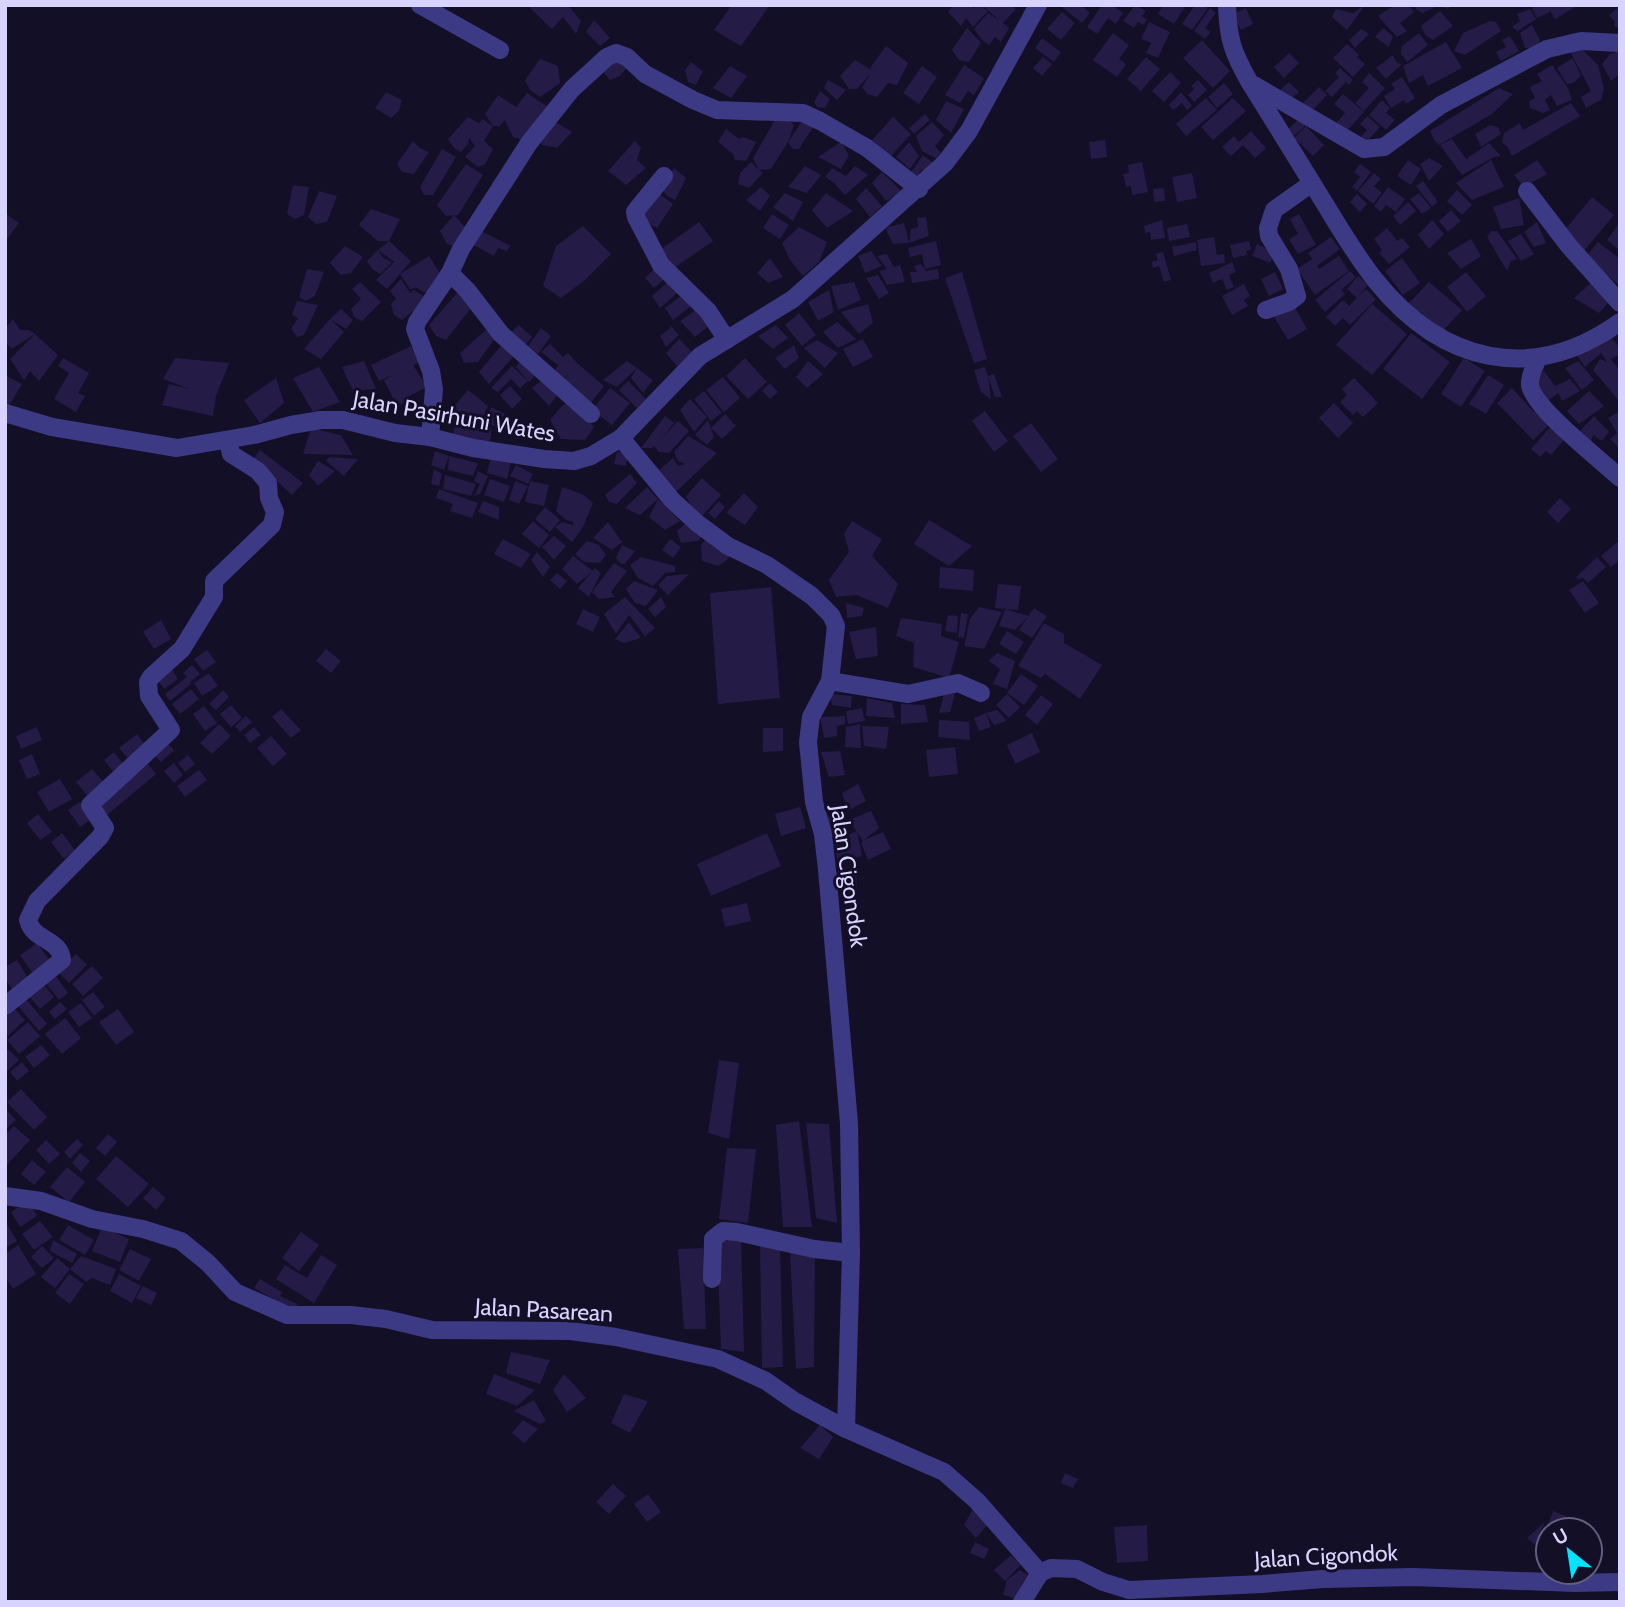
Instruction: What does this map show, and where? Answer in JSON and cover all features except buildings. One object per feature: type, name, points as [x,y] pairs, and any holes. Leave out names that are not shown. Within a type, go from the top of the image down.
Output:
[{"type":"street","points":[[420,5],[500,50]]},
{"type":"street","name":"Jalan Pasirhuni Wates","points":[[5,413],[52,427],[177,448],[228,440],[291,425],[321,420],[343,420],[473,448],[574,461],[591,456],[621,438],[700,356],[793,299],[945,163],[969,131],[1038,5]]},
{"type":"street","points":[[1227,5],[1229,39],[1250,83],[1376,281],[1421,325],[1465,349],[1516,360],[1538,359],[1568,351],[1620,322]]},
{"type":"street","points":[[1250,83],[1364,149],[1377,150],[1390,144],[1441,105],[1530,56],[1581,41],[1620,43]]},
{"type":"street","points":[[430,437],[434,389],[431,371],[415,329],[417,322],[450,273],[461,249],[529,142],[572,89],[607,57],[616,53],[627,57],[645,74],[718,110],[803,113],[867,148],[919,189]]},
{"type":"street","points":[[664,176],[635,212],[636,217],[661,265],[708,311],[727,340]]},
{"type":"street","points":[[1266,310],[1289,302],[1297,296],[1289,269],[1268,233],[1270,218],[1280,204],[1312,183]]},
{"type":"street","points":[[1527,191],[1569,246],[1620,303]]},
{"type":"street","points":[[450,273],[467,290],[501,334],[591,414]]},
{"type":"street","points":[[1538,359],[1531,377],[1533,393],[1557,422],[1620,478]]},
{"type":"street","name":"Jalan Cigondok","points":[[621,438],[643,467],[697,523],[728,546],[767,565],[812,596],[831,615],[836,626],[830,681],[811,717],[808,742],[814,802],[823,834],[849,1123],[851,1253],[846,1429]]},
{"type":"street","points":[[5,1006],[62,960],[56,944],[34,933],[28,920],[37,901],[100,837],[105,828],[90,805],[170,730],[149,696],[147,688],[151,677],[182,649],[214,597],[215,581],[272,525],[275,512],[269,498],[268,483],[258,471],[231,454],[228,440]]},
{"type":"street","points":[[830,681],[908,694],[958,683],[981,693]]},
{"type":"street","name":"Jalan Pasarean","points":[[5,1196],[41,1201],[92,1219],[143,1229],[181,1241],[208,1263],[235,1292],[287,1315],[351,1315],[386,1319],[432,1330],[570,1331],[718,1359],[754,1375],[846,1429],[944,1472],[977,1501],[1040,1573]]},
{"type":"street","points":[[712,1279],[713,1239],[723,1231],[824,1251],[851,1253]]},
{"type":"street","name":"Jalan Cigondok","points":[[1040,1573],[1051,1568],[1077,1569],[1103,1582],[1129,1590],[1323,1579],[1413,1577],[1575,1583],[1620,1581]]},
{"type":"street","points":[[1022,1602],[1040,1573]]}]
